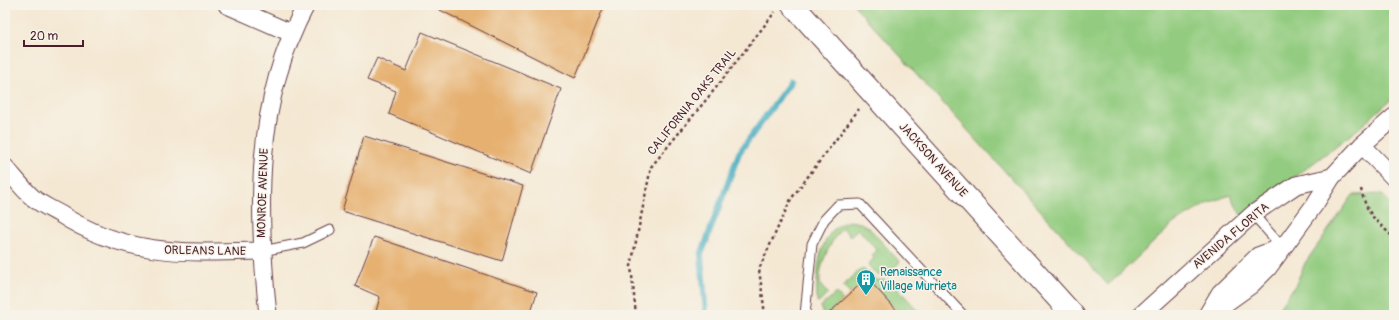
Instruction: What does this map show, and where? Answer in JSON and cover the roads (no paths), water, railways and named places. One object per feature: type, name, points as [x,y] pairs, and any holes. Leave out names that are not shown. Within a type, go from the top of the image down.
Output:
[{"type":"main road","name":"JACKSON AVENUE","points":[[784,8],[872,92],[1074,315]]},
{"type":"street","points":[[227,5],[291,33]]},
{"type":"street","name":"MONROE AVENUE","points":[[268,315],[262,251],[262,160],[272,97],[291,33],[306,5]]},
{"type":"street","points":[[1208,315],[1251,285],[1268,268],[1315,204],[1332,177],[1362,145],[1394,117]]},
{"type":"street","points":[[1362,145],[1394,178]]},
{"type":"street","name":"ORLEANS LANE","points":[[5,167],[32,197],[75,224],[116,242],[153,250],[188,253],[262,251]]},
{"type":"street","name":"AVENIDA FLORITA","points":[[1141,315],[1253,214],[1296,185],[1332,177]]},
{"type":"lane","points":[[805,315],[812,244],[824,220],[838,206],[860,204],[963,315]]},
{"type":"lane","points":[[1253,214],[1282,247]]},
{"type":"lane","points":[[262,251],[303,244],[330,230]]},
{"type":"waterway","points":[[706,315],[701,255],[739,153],[791,81]]},
{"type":"place","name":"Renaissance Village Murrieta","points":[[866,296]]}]
